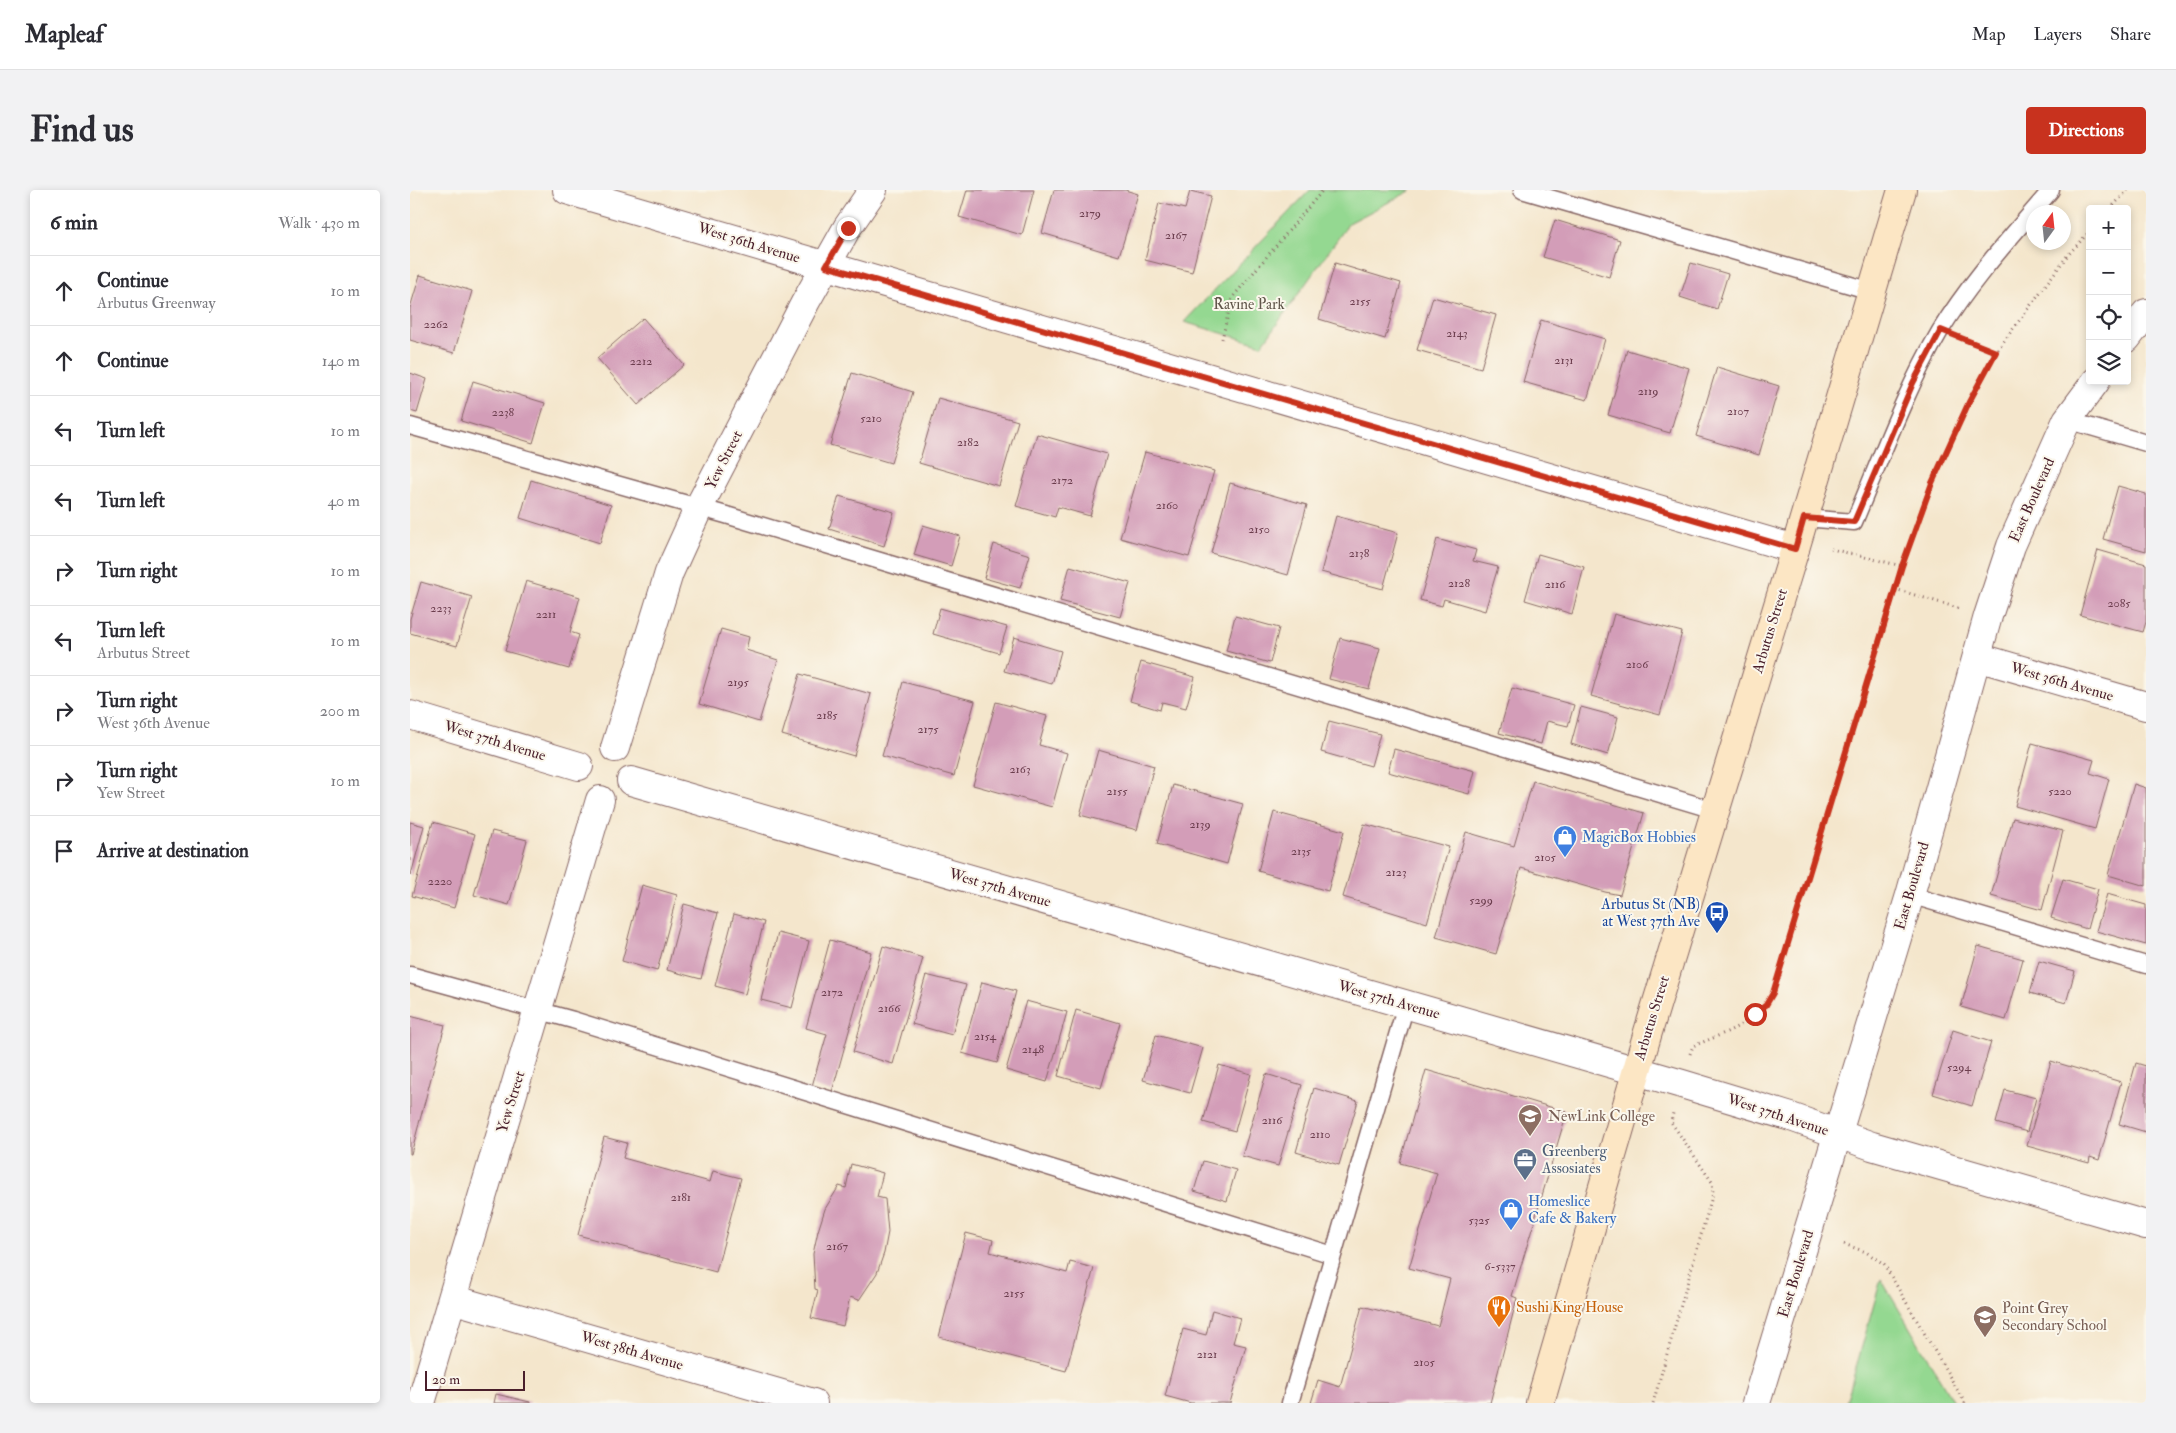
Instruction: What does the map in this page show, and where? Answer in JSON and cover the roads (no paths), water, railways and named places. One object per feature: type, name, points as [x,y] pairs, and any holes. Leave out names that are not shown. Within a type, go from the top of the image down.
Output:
[{"type":"main road","name":"Arbutus Street","points":[[1540,1403],[1636,1071],[1902,190]]},
{"type":"street","name":"West 36th Avenue","points":[[567,190],[1795,549]]},
{"type":"street","name":"Yew Street","points":[[615,748],[669,573],[699,508],[826,266],[873,190]]},
{"type":"street","points":[[2131,333],[2146,313]]},
{"type":"street","name":"East Boulevard","points":[[1756,1403],[1910,895],[1988,616],[2011,546],[2067,420],[2093,385]]},
{"type":"street","name":"West 36th Avenue","points":[[1977,657],[2146,706]]},
{"type":"street","name":"West 37th Avenue","points":[[410,715],[579,766]]},
{"type":"street","points":[[604,747],[615,748],[630,762],[632,771],[631,781],[619,797],[610,800],[600,800],[590,796],[582,788],[579,766],[585,756],[593,750],[604,747]]},
{"type":"street","name":"West 37th Avenue","points":[[631,781],[1636,1071],[1791,1117],[1872,1146],[2146,1225]]},
{"type":"street","name":"Yew Street","points":[[421,1403],[600,800]]},
{"type":"street","name":"West 38th Avenue","points":[[452,1299],[813,1403]]},
{"type":"lane","points":[[1522,190],[1871,291]]},
{"type":"lane","points":[[1804,518],[1854,522],[1913,383],[1941,330],[1977,279],[2051,190]]},
{"type":"lane","points":[[2067,420],[2146,444]]},
{"type":"lane","points":[[410,426],[699,508],[1714,810]]},
{"type":"lane","points":[[1910,895],[2146,965]]},
{"type":"lane","points":[[410,975],[538,1010],[1333,1255]]},
{"type":"lane","points":[[1290,1403],[1406,1005]]},
{"type":"place","name":"MagicBox Hobbies","points":[[1565,858]]},
{"type":"place","name":"Arbutus St (NB) at West 37th Ave","points":[[1717,934]]},
{"type":"place","name":"NewLink College","points":[[1530,1137]]},
{"type":"place","name":"Greenberg Assosiates","points":[[1525,1181]]},
{"type":"place","name":"Homeslice Cafe & Bakery","points":[[1511,1231]]},
{"type":"place","name":"Sushi King House","points":[[1499,1328]]},
{"type":"place","name":"Point Grey Secondary School","points":[[1985,1338]]},
{"type":"park label","name":"Ravine Park","points":[[1249,304]]}]
